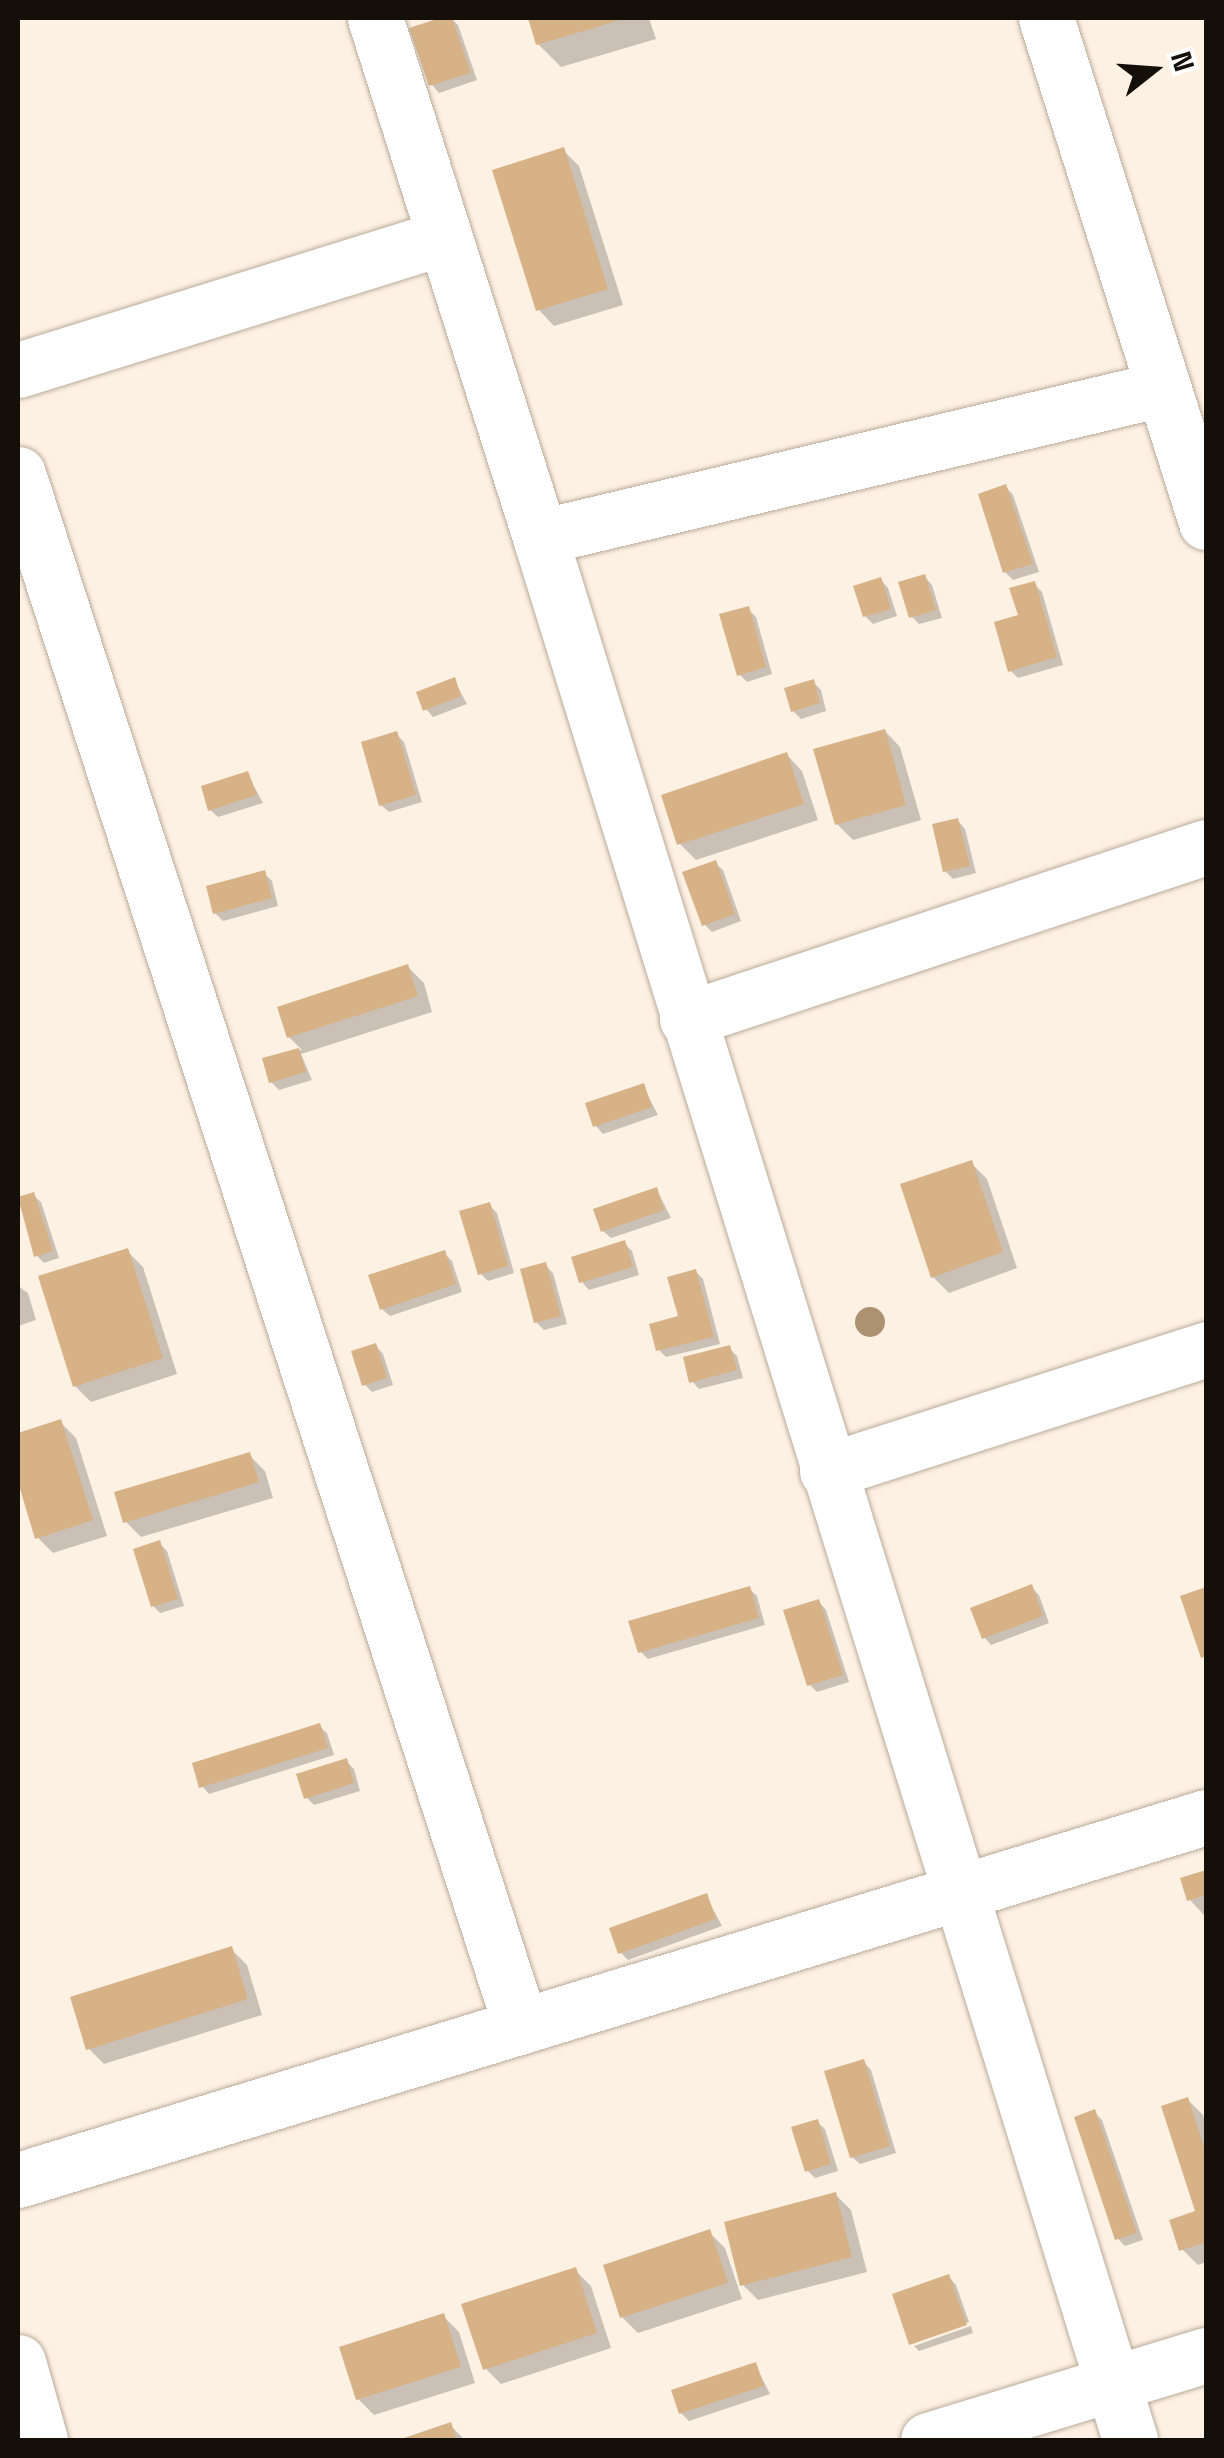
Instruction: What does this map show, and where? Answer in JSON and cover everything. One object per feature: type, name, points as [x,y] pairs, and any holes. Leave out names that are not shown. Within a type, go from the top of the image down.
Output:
[{"type":"street","points":[[375,18],[540,537],[1130,2440]]},
{"type":"street","points":[[1046,18],[1206,522]]},
{"type":"street","points":[[18,370],[443,238]]},
{"type":"street","points":[[540,537],[1161,389]]},
{"type":"street","points":[[18,474],[520,2028]]},
{"type":"street","points":[[687,1019],[1206,847]]},
{"type":"street","points":[[827,1471],[1206,1348]]},
{"type":"street","points":[[18,2180],[959,1896],[1206,1817]]},
{"type":"street","points":[[928,2440],[1206,2355]]},
{"type":"street","points":[[18,2362],[40,2440]]},
{"type":"building","points":[[452,18],[471,73],[429,86],[409,28]]},
{"type":"building","points":[[528,18],[627,18],[536,45]]},
{"type":"building","points":[[564,147],[608,289],[536,311],[492,170]]},
{"type":"building","points":[[1006,484],[1033,564],[1003,573],[978,494]]},
{"type":"building","points":[[925,574],[936,610],[909,618],[898,582]]},
{"type":"building","points":[[881,577],[891,609],[863,617],[853,586]]},
{"type":"building","points":[[1035,581],[1057,657],[1008,672],[994,622],[1018,615],[1009,588]]},
{"type":"building","points":[[749,606],[766,667],[737,676],[719,614]]},
{"type":"building","points":[[455,677],[461,696],[423,711],[416,692]]},
{"type":"building","points":[[814,679],[820,703],[791,712],[784,688]]},
{"type":"building","points":[[885,729],[906,805],[835,825],[813,749]]},
{"type":"building","points":[[397,731],[416,795],[379,806],[361,742]]},
{"type":"building","points":[[787,752],[804,804],[677,845],[661,795]]},
{"type":"building","points":[[248,771],[257,795],[208,811],[201,786]]},
{"type":"building","points":[[958,818],[970,866],[943,872],[932,824]]},
{"type":"building","points":[[716,860],[735,914],[702,926],[682,872]]},
{"type":"building","points":[[265,870],[272,898],[213,914],[206,886]]},
{"type":"building","points":[[408,964],[418,996],[287,1038],[277,1007]]},
{"type":"building","points":[[299,1048],[306,1072],[269,1083],[262,1058]]},
{"type":"building","points":[[644,1083],[652,1107],[593,1127],[585,1103]]},
{"type":"building","points":[[972,1160],[1003,1252],[931,1278],[900,1184]]},
{"type":"building","points":[[657,1187],[664,1210],[601,1232],[593,1209]]},
{"type":"building","points":[[34,1192],[53,1251],[34,1257],[18,1197]]},
{"type":"building","points":[[490,1202],[508,1266],[478,1275],[459,1211]]},
{"type":"building","points":[[625,1240],[633,1267],[579,1283],[571,1257]]},
{"type":"building","points":[[128,1248],[163,1358],[73,1387],[38,1276]]},
{"type":"building","points":[[445,1250],[456,1284],[380,1310],[368,1275]]},
{"type":"building","points":[[546,1262],[561,1316],[534,1323],[520,1269]]},
{"type":"building","points":[[696,1269],[714,1337],[656,1351],[649,1324],[678,1316],[667,1277]]},
{"type":"building","points":[[376,1343],[387,1378],[362,1386],[351,1351]]},
{"type":"building","points":[[730,1345],[737,1370],[689,1383],[683,1357]]},
{"type":"building","points":[[61,1419],[93,1520],[35,1539],[18,1482],[18,1433]]},
{"type":"building","points":[[250,1452],[259,1482],[123,1523],[114,1492]]},
{"type":"building","points":[[160,1540],[178,1599],[151,1607],[133,1549]]},
{"type":"building","points":[[1032,1584],[1043,1616],[982,1639],[970,1608]]},
{"type":"building","points":[[750,1586],[759,1618],[638,1653],[628,1621]]},
{"type":"building","points":[[1206,1587],[1206,1656],[1201,1658],[1180,1596]]},
{"type":"building","points":[[819,1599],[843,1675],[807,1686],[783,1610]]},
{"type":"building","points":[[320,1723],[328,1748],[199,1788],[192,1763]]},
{"type":"building","points":[[347,1758],[354,1783],[304,1799],[296,1774]]},
{"type":"building","points":[[1206,1870],[1206,1895],[1187,1901],[1180,1878]]},
{"type":"building","points":[[707,1893],[716,1919],[618,1954],[609,1928]]},
{"type":"building","points":[[232,1946],[248,1999],[86,2050],[70,1997]]},
{"type":"building","points":[[864,2059],[890,2146],[850,2158],[824,2071]]},
{"type":"building","points":[[1188,2097],[1206,2154],[1206,2242],[1179,2251],[1169,2220],[1195,2211],[1161,2106]]},
{"type":"building","points":[[1095,2109],[1137,2233],[1115,2240],[1074,2117]]},
{"type":"building","points":[[818,2119],[831,2164],[805,2172],[791,2127]]},
{"type":"building","points":[[836,2192],[852,2257],[740,2286],[724,2222]]},
{"type":"building","points":[[710,2229],[728,2283],[620,2318],[603,2265]]},
{"type":"building","points":[[576,2267],[597,2333],[483,2370],[461,2304]]},
{"type":"building","points":[[949,2274],[967,2325],[909,2345],[892,2294]]},
{"type":"building","points":[[444,2313],[461,2367],[356,2400],[339,2347]]},
{"type":"building","points":[[756,2362],[764,2386],[679,2414],[671,2390]]},
{"type":"building","points":[[451,2422],[457,2440],[398,2440]]}]
